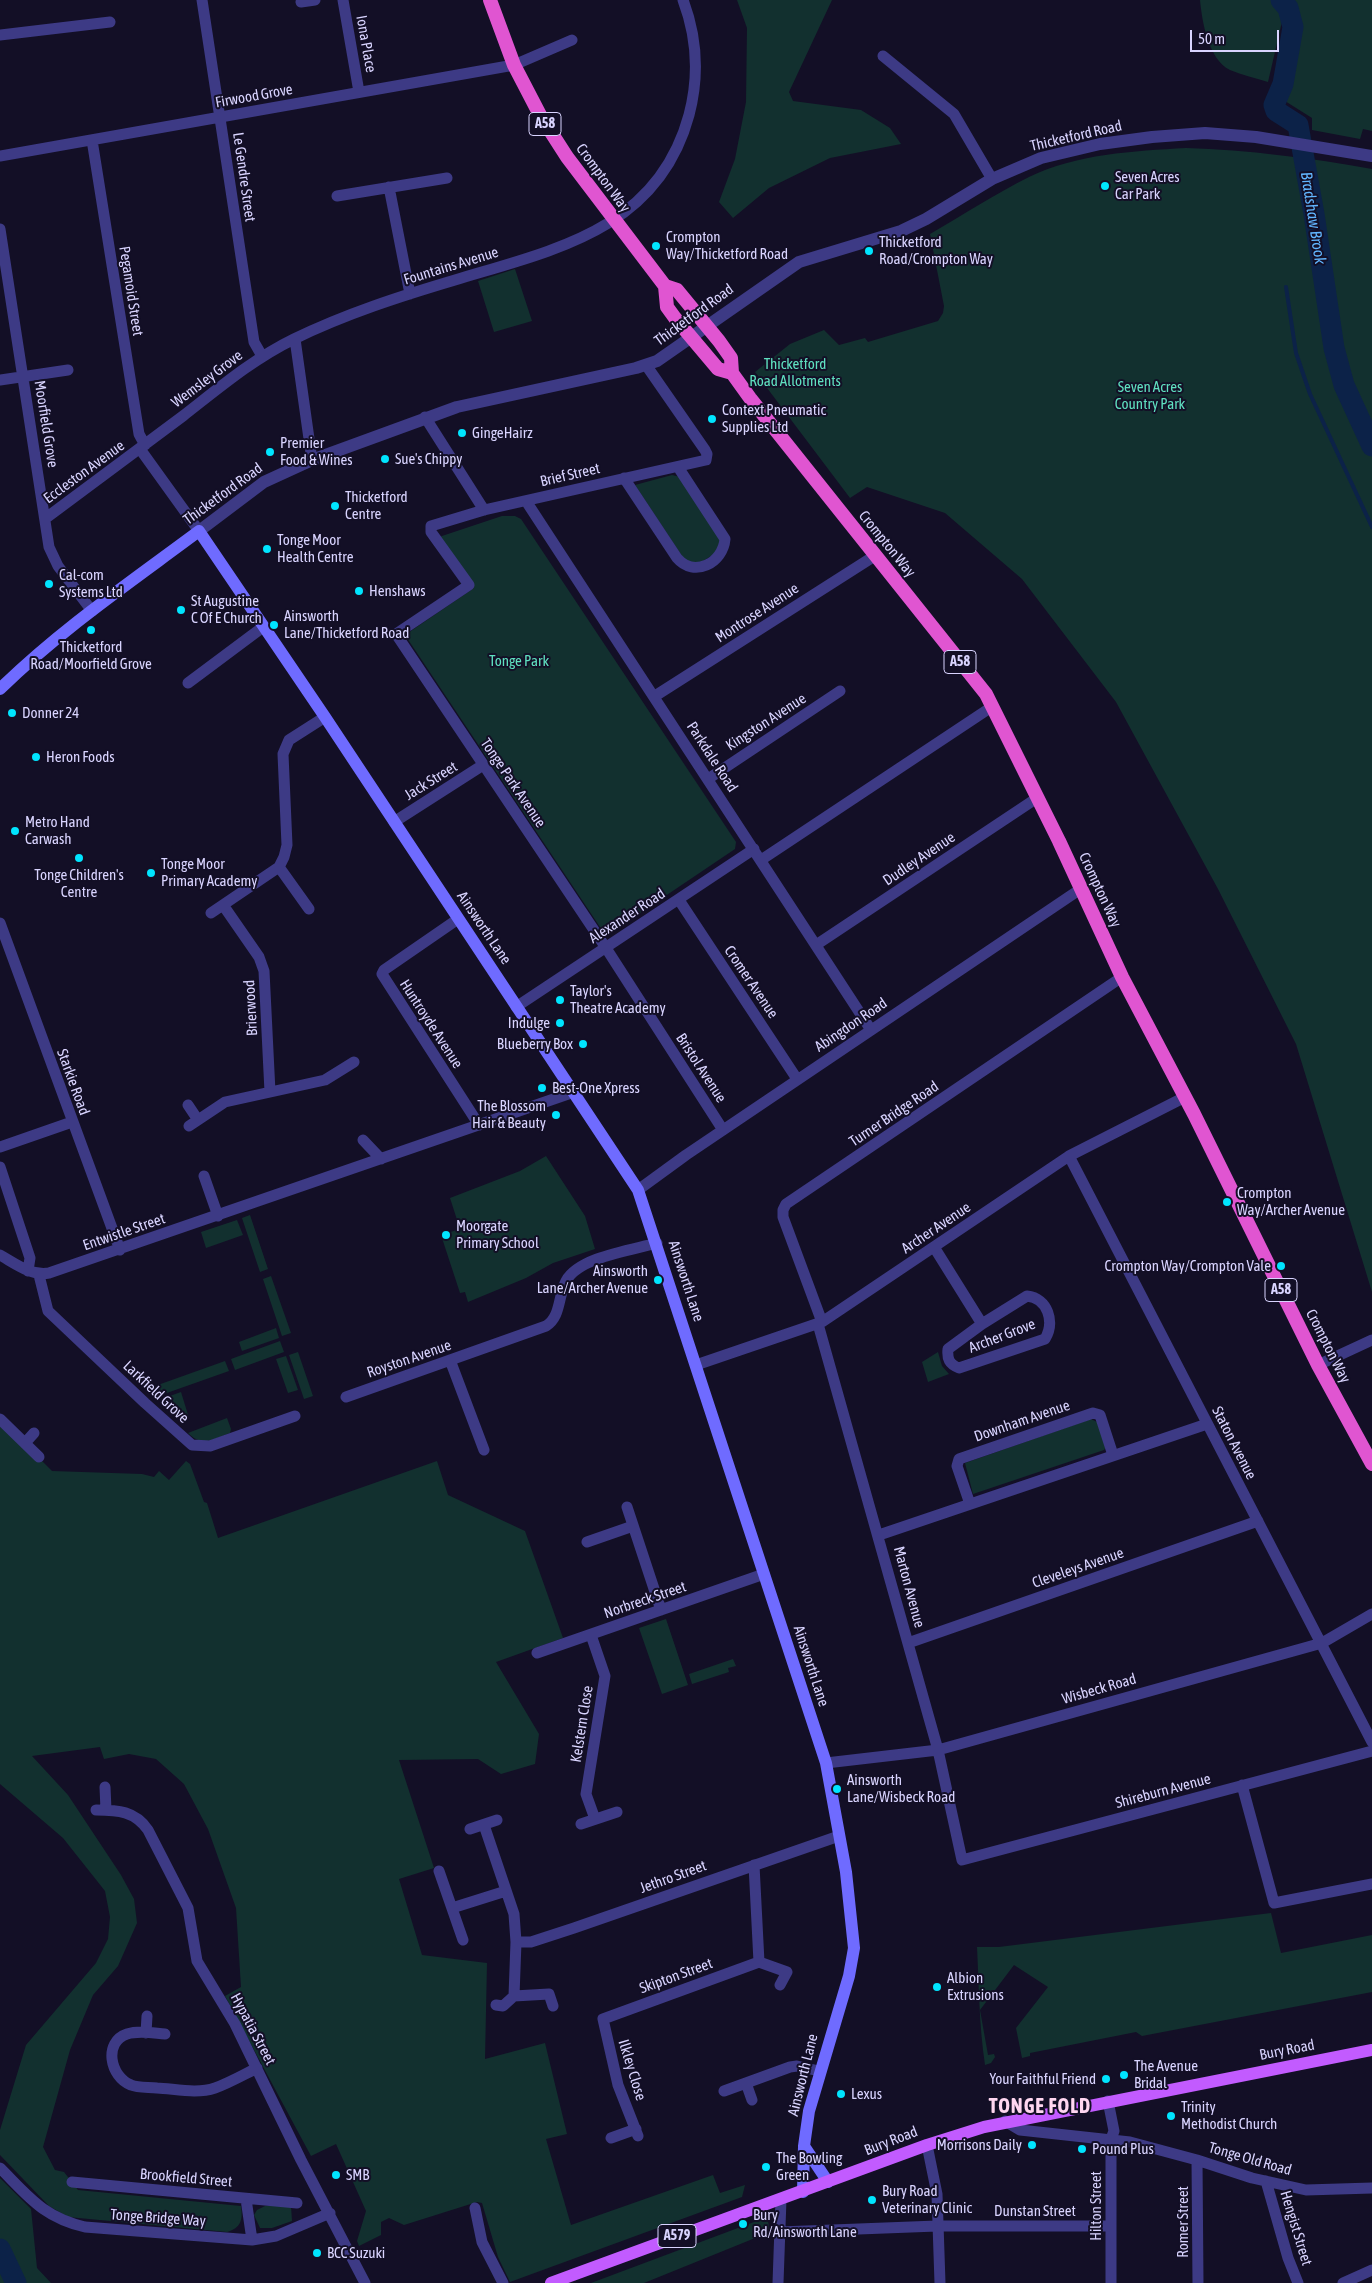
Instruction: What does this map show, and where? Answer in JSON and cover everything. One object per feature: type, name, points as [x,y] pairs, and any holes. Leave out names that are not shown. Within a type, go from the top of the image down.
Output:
[{"type":"highway","name":"Crompton Way","points":[[490,0],[514,65],[552,135],[665,286],[667,307],[718,369],[732,373],[986,694],[1082,888],[1122,977],[1185,1097],[1318,1365],[1372,1464]]},
{"type":"highway","name":"Crompton Way","points":[[665,286],[677,290],[732,358],[732,373]]},
{"type":"main road","name":"Thicketford Road","points":[[0,689],[20,670],[92,611],[199,531]]},
{"type":"main road","name":"Ainsworth Lane","points":[[199,531],[326,717],[638,1190],[657,1242],[826,1763],[839,1836],[854,1948],[848,1976],[809,2111],[804,2146],[803,2192]]},
{"type":"main road","name":"Bury Road","points":[[551,2283],[927,2145],[1005,2121],[1372,2050]]},
{"type":"main road","points":[[804,2146],[828,2182]]},
{"type":"street","name":"Le Gendre Street","points":[[202,0],[254,342],[262,356]]},
{"type":"street","points":[[301,2],[315,0]]},
{"type":"street","name":"Iona Place","points":[[343,0],[359,92]]},
{"type":"street","name":"Fountains Avenue","points":[[295,339],[410,294],[556,249],[614,220],[640,200],[655,182],[678,144],[686,123],[695,85],[694,41],[683,0]]},
{"type":"street","points":[[0,35],[110,22]]},
{"type":"street","name":"Firwood Grove","points":[[0,156],[514,65],[572,40]]},
{"type":"street","points":[[883,56],[954,114],[992,179]]},
{"type":"street","name":"Thicketford Road","points":[[199,531],[264,482],[312,460],[425,418],[487,399],[646,365],[664,357],[782,272],[799,262],[901,231],[934,214],[992,179],[1041,158],[1100,144],[1152,137],[1205,133],[1256,137],[1372,156]]},
{"type":"street","name":"Pegamoid Street","points":[[92,140],[139,434],[143,447],[164,482],[199,531]]},
{"type":"street","points":[[337,196],[447,178]]},
{"type":"street","points":[[389,187],[410,294]]},
{"type":"street","name":"Moorfield Grove","points":[[0,229],[52,556],[92,611]]},
{"type":"street","points":[[295,339],[312,460]]},
{"type":"street","name":"Wemsley Grove","points":[[143,447],[262,356],[295,339]]},
{"type":"street","name":"Brief Street","points":[[396,634],[469,585],[432,532],[431,526],[484,510],[702,462],[708,458],[705,450],[646,365]]},
{"type":"street","points":[[0,380],[68,370]]},
{"type":"street","points":[[425,418],[484,510]]},
{"type":"street","name":"Eccleston Avenue","points":[[46,518],[143,447]]},
{"type":"street","points":[[624,478],[682,565],[692,569],[700,568],[721,554],[725,539],[678,467]]},
{"type":"street","name":"Parkdale Road","points":[[526,501],[655,696],[871,1030]]},
{"type":"street","name":"Montrose Avenue","points":[[655,696],[876,555]]},
{"type":"street","points":[[188,683],[211,673],[263,627]]},
{"type":"street","name":"Tonge Park Avenue","points":[[396,634],[606,948]]},
{"type":"street","name":"Kingston Avenue","points":[[708,779],[840,691]]},
{"type":"street","points":[[761,860],[993,706]]},
{"type":"street","points":[[211,913],[279,867],[288,845],[283,754],[285,746],[289,740],[326,717]]},
{"type":"street","name":"Jack Street","points":[[394,822],[483,765]]},
{"type":"street","name":"Dudley Avenue","points":[[816,945],[1038,798]]},
{"type":"street","name":"Alexander Road","points":[[516,1007],[754,849]]},
{"type":"street","points":[[279,867],[309,909]]},
{"type":"street","name":"Abingdon Road","points":[[638,1190],[723,1130],[1082,888]]},
{"type":"street","name":"Cromer Avenue","points":[[679,900],[798,1079]]},
{"type":"street","name":"Brierwood","points":[[223,905],[259,957],[264,972],[270,1092]]},
{"type":"street","name":"Huntroyde Avenue","points":[[458,919],[384,970],[383,977],[479,1125]]},
{"type":"street","name":"Starkie Road","points":[[0,923],[120,1250]]},
{"type":"street","name":"Bristol Avenue","points":[[606,948],[723,1130]]},
{"type":"street","name":"Turner Bridge Road","points":[[820,1323],[783,1217],[783,1210],[786,1204],[1122,977]]},
{"type":"street","points":[[188,1105],[193,1123],[225,1102],[325,1080],[336,1068],[354,1062]]},
{"type":"street","name":"Entwistle Street","points":[[34,1273],[120,1250],[574,1092]]},
{"type":"street","name":"Archer Avenue","points":[[696,1365],[820,1323],[1069,1156],[1185,1097]]},
{"type":"street","points":[[0,1147],[72,1122]]},
{"type":"street","points":[[363,1140],[381,1159]]},
{"type":"street","name":"Staton Avenue","points":[[1069,1156],[1372,1742]]},
{"type":"street","name":"Larkfield Grove","points":[[0,1167],[48,1311],[192,1445],[210,1446],[295,1416]]},
{"type":"street","points":[[204,1176],[218,1216]]},
{"type":"street","name":"Royston Avenue","points":[[346,1397],[450,1360],[479,1344],[546,1326],[554,1318],[565,1282],[578,1267],[657,1242]]},
{"type":"street","name":"Archer Grove","points":[[934,1247],[982,1324]]},
{"type":"street","points":[[0,1255],[34,1273]]},
{"type":"street","name":"Archer Grove","points":[[1027,1296],[1035,1297],[1042,1301],[1051,1321],[1050,1330],[1045,1339],[959,1368],[951,1364],[947,1357],[948,1349],[982,1324],[1027,1296]]},
{"type":"street","name":"Marton Avenue","points":[[820,1323],[938,1750],[962,1860]]},
{"type":"street","points":[[1318,1365],[1372,1340]]},
{"type":"street","points":[[450,1360],[484,1450]]},
{"type":"street","name":"Downham Avenue","points":[[970,1504],[957,1466],[959,1459],[1093,1413],[1100,1415],[1114,1455]]},
{"type":"street","points":[[0,1419],[39,1457]]},
{"type":"street","points":[[879,1535],[1207,1424]]},
{"type":"street","points":[[25,1443],[34,1434]]},
{"type":"street","points":[[627,1507],[660,1610]]},
{"type":"street","name":"Cleveleys Avenue","points":[[908,1643],[1258,1522]]},
{"type":"street","points":[[587,1542],[633,1526]]},
{"type":"street","name":"Norbreck Street","points":[[537,1654],[764,1574]]},
{"type":"street","name":"Wisbeck Road","points":[[826,1763],[938,1750],[1322,1643],[1372,1614]]},
{"type":"street","name":"Kelstern Close","points":[[591,1634],[605,1676],[586,1794],[594,1820]]},
{"type":"street","name":"Shireburn Avenue","points":[[962,1860],[1372,1751]]},
{"type":"street","points":[[1242,1785],[1274,1903],[1372,1884]]},
{"type":"street","name":"Hypatia Street","points":[[105,1787],[101,1810],[117,1810],[132,1814],[141,1820],[148,1830],[188,1908],[197,1961],[235,2024],[365,2283]]},
{"type":"street","points":[[581,1824],[617,1812]]},
{"type":"street","points":[[470,1829],[497,1820]]},
{"type":"street","points":[[484,1824],[514,1914],[516,1942],[514,1996]]},
{"type":"street","name":"Jethro Street","points":[[516,1942],[531,1942],[574,1928],[839,1836]]},
{"type":"street","points":[[754,1865],[759,1962],[787,1972],[780,1985]]},
{"type":"street","points":[[439,1871],[463,1940]]},
{"type":"street","points":[[452,1908],[506,1891]]},
{"type":"street","name":"Skipton Street","points":[[603,2020],[759,1962]]},
{"type":"street","points":[[496,2005],[504,2006],[514,1996],[549,1994],[554,2006]]},
{"type":"street","points":[[146,2033],[147,2016]]},
{"type":"street","name":"Ilkley Close","points":[[603,2020],[618,2085],[637,2132],[611,2138]]},
{"type":"street","points":[[165,2034],[125,2034],[115,2044],[111,2056],[112,2068],[120,2078],[131,2085],[191,2091],[214,2088],[257,2068]]},
{"type":"street","points":[[724,2091],[790,2067],[797,2066],[819,2071]]},
{"type":"street","points":[[746,2083],[752,2100]]},
{"type":"street","name":"Hilton Street","points":[[1108,2101],[1114,2131],[1111,2139],[1111,2283]]},
{"type":"street","name":"Tonge Old Road","points":[[1005,2121],[1020,2130],[1111,2139],[1306,2190],[1372,2188]]},
{"type":"street","points":[[927,2145],[937,2194],[940,2283]]},
{"type":"street","name":"Romer Street","points":[[1197,2160],[1198,2283]]},
{"type":"street","name":"Tonge Bridge Way","points":[[0,2168],[37,2206],[63,2222],[90,2228],[252,2240],[276,2236],[330,2212]]},
{"type":"street","name":"Hengist Street","points":[[1266,2181],[1288,2258],[1298,2283]]},
{"type":"street","name":"Brookfield Street","points":[[72,2182],[297,2204]]},
{"type":"street","points":[[246,2199],[252,2240]]},
{"type":"street","points":[[774,2282],[780,2232],[781,2199]]},
{"type":"street","points":[[475,2208],[482,2242],[503,2283]]},
{"type":"street","name":"Dunstan Street","points":[[780,2232],[937,2226],[1111,2226]]},
{"type":"street","points":[[1343,2283],[1372,2270]]},
{"type":"green space","points":[[737,0],[832,0],[789,92],[793,101],[861,110],[890,128],[901,144],[830,158],[769,188],[733,218],[719,202],[735,159],[746,102],[747,28]]},
{"type":"green space","points":[[1200,0],[1271,0],[1284,13],[1268,82],[1230,70],[1222,65],[1211,49],[1202,18]]},
{"type":"green space","points":[[1290,0],[1372,0],[1372,131],[1363,129],[1360,139],[1312,130],[1312,118],[1285,101],[1301,31]]},
{"type":"green space","name":"Seven Acres Country Park","points":[[1186,148],[1279,155],[1372,169],[1372,1292],[1296,1044],[1218,889],[1116,702],[1022,579],[945,513],[867,487],[850,498],[755,372],[790,344],[824,330],[839,345],[865,338],[868,342],[938,321],[943,313],[944,306],[930,234],[991,197],[1029,177],[1066,163],[1106,155]]},
{"type":"green space","points":[[515,269],[532,321],[494,332],[478,281]]},
{"type":"green space","points":[[672,475],[680,477],[721,538],[717,552],[700,563],[686,562],[635,485]]},
{"type":"green space","name":"Tonge Park","points":[[502,516],[515,516],[521,519],[736,842],[735,849],[606,936],[405,635],[474,588],[439,537]]},
{"type":"green space","points":[[546,1156],[585,1216],[595,1249],[553,1263],[526,1278],[468,1302],[465,1292],[460,1293],[441,1235],[460,1229],[450,1198],[520,1171]]},
{"type":"green space","points":[[250,1215],[268,1269],[260,1272],[242,1218]]},
{"type":"green space","points":[[237,1220],[243,1235],[206,1248],[201,1232]]},
{"type":"green space","points":[[271,1276],[291,1333],[282,1336],[263,1279]]},
{"type":"green space","points":[[276,1328],[279,1338],[242,1351],[239,1342]]},
{"type":"green space","points":[[280,1341],[284,1352],[235,1370],[231,1359]]},
{"type":"green space","points":[[298,1352],[313,1396],[304,1399],[289,1355]]},
{"type":"green space","points":[[938,1352],[942,1366],[949,1374],[928,1382],[922,1362]]},
{"type":"green space","points":[[286,1356],[298,1390],[288,1393],[276,1359]]},
{"type":"green space","points":[[225,1361],[229,1371],[164,1394],[155,1386]]},
{"type":"green space","points":[[181,1392],[189,1418],[167,1397]]},
{"type":"green space","points":[[227,1418],[231,1429],[230,1433],[218,1438],[203,1441],[188,1433]]},
{"type":"green space","points":[[0,1419],[52,1471],[142,1474],[154,1477],[159,1471],[169,1480],[186,1461],[190,1464],[204,1502],[207,1503],[218,1538],[437,1461],[448,1495],[525,1531],[563,1638],[496,1662],[539,1734],[535,1764],[501,1774],[478,1759],[399,1760],[434,1868],[399,1879],[422,1955],[487,1963],[485,2059],[545,2043],[567,2134],[546,2139],[571,2225],[713,2175],[720,2193],[745,2185],[742,2197],[510,2282],[498,2257],[482,2203],[477,2202],[404,2225],[389,2218],[381,2222],[381,2235],[359,2246],[357,2241],[366,2211],[336,2144],[311,2156],[225,1996],[241,1987],[236,1908],[208,1829],[184,1784],[156,1759],[129,1754],[104,1759],[100,1747],[32,1756],[68,1795],[121,1875],[134,1899],[137,1923],[118,1966],[93,1995],[70,2050],[43,2147],[55,2170],[64,2172],[78,2190],[241,2206],[242,2215],[240,2223],[227,2232],[68,2217],[49,2206],[0,2155],[0,2130],[26,2045],[96,1963],[108,1939],[110,1917],[105,1891],[63,1838],[0,1784]]},
{"type":"green space","points":[[1091,1419],[1097,1422],[1106,1447],[1104,1450],[973,1494],[965,1463]]},
{"type":"green space","points":[[666,1619],[688,1685],[662,1694],[639,1628]]},
{"type":"green space","points":[[733,1659],[736,1666],[728,1668],[729,1672],[692,1684],[689,1674]]},
{"type":"green space","points":[[1271,1913],[1281,1953],[1372,1935],[1372,1992],[1142,2036],[1136,2032],[1030,2053],[1030,2056],[1022,2058],[1016,2028],[1048,1987],[1014,1965],[980,2010],[988,2055],[994,2054],[995,2057],[991,2063],[985,2065],[980,2021],[977,1947],[999,1947]]},
{"type":"green space","points":[[0,2178],[31,2209],[37,2268],[51,2283],[0,2283]]},
{"type":"green space","points":[[265,2206],[291,2206],[292,2221],[272,2228],[260,2228],[254,2215],[257,2210]]},
{"type":"green space","points":[[762,2219],[768,2221],[770,2232],[644,2283],[591,2283]]},
{"type":"waterway","name":"Bradshaw Brook","points":[[1281,0],[1288,8],[1293,27],[1283,84],[1274,105],[1276,111],[1298,125],[1314,214],[1334,348],[1344,385],[1372,446]]},
{"type":"waterway","points":[[1286,287],[1296,353],[1310,394],[1372,527]]},
{"type":"waterway","points":[[0,2249],[16,2283]]},
{"type":"place","name":"Seven Acres Car Park","points":[[1105,186]]},
{"type":"place","name":"Crompton Way/Thicketford Road","points":[[656,246]]},
{"type":"place","name":"Thicketford Road/Crompton Way","points":[[869,251]]},
{"type":"place","name":"Context Pneumatic Supplies Ltd","points":[[712,419]]},
{"type":"place","name":"GingeHairz","points":[[462,433]]},
{"type":"place","name":"Premier Food & Wines","points":[[270,452]]},
{"type":"place","name":"Sue's Chippy","points":[[385,459]]},
{"type":"place","name":"Thicketford Centre","points":[[335,506]]},
{"type":"place","name":"Tonge Moor Health Centre","points":[[267,549]]},
{"type":"place","name":"Cal-com Systems Ltd","points":[[49,584]]},
{"type":"place","name":"Henshaws","points":[[359,591]]},
{"type":"place","name":"St Augustine C Of E Church","points":[[181,610]]},
{"type":"place","name":"Ainsworth Lane/Thicketford Road","points":[[274,625]]},
{"type":"place","name":"Thicketford Road/Moorfield Grove","points":[[91,630]]},
{"type":"place","name":"Donner 24","points":[[12,713]]},
{"type":"place","name":"Heron Foods","points":[[36,757]]},
{"type":"place","name":"Metro Hand Carwash","points":[[15,831]]},
{"type":"place","name":"Tonge Children's Centre","points":[[79,858]]},
{"type":"place","name":"Tonge Moor Primary Academy","points":[[151,873]]},
{"type":"place","name":"Taylor's Theatre Academy","points":[[560,1000]]},
{"type":"place","name":"Indulge","points":[[560,1023]]},
{"type":"place","name":"Blueberry Box","points":[[583,1044]]},
{"type":"place","name":"Best-One Xpress","points":[[542,1088]]},
{"type":"place","name":"The Blossom Hair & Beauty","points":[[556,1115]]},
{"type":"place","name":"Crompton Way/Archer Avenue","points":[[1227,1202]]},
{"type":"place","name":"Moorgate Primary School","points":[[446,1235]]},
{"type":"place","name":"Crompton Way/Crompton Vale","points":[[1281,1266]]},
{"type":"place","name":"Ainsworth Lane/Archer Avenue","points":[[658,1280]]},
{"type":"place","name":"Ainsworth Lane/Wisbeck Road","points":[[837,1789]]},
{"type":"place","name":"Albion Extrusions","points":[[937,1987]]},
{"type":"place","name":"The Avenue Bridal","points":[[1124,2075]]},
{"type":"place","name":"Your Faithful Friend","points":[[1106,2079]]},
{"type":"place","name":"Lexus","points":[[841,2094]]},
{"type":"place","name":"Trinity Methodist Church","points":[[1171,2116]]},
{"type":"place","name":"Morrisons Daily","points":[[1032,2145]]},
{"type":"place","name":"Pound Plus","points":[[1082,2149]]},
{"type":"place","name":"The Bowling Green","points":[[766,2167]]},
{"type":"place","name":"SMB","points":[[336,2175]]},
{"type":"place","name":"Bury Road Veterinary Clinic","points":[[872,2200]]},
{"type":"place","name":"Bury Rd/Ainsworth Lane","points":[[743,2224]]},
{"type":"place","name":"BCC Suzuki","points":[[317,2253]]},
{"type":"district","name":"TONGE FOLD","points":[[1040,2107]]},
{"type":"park label","name":"Thicketford Road Allotments","points":[[795,372]]}]
